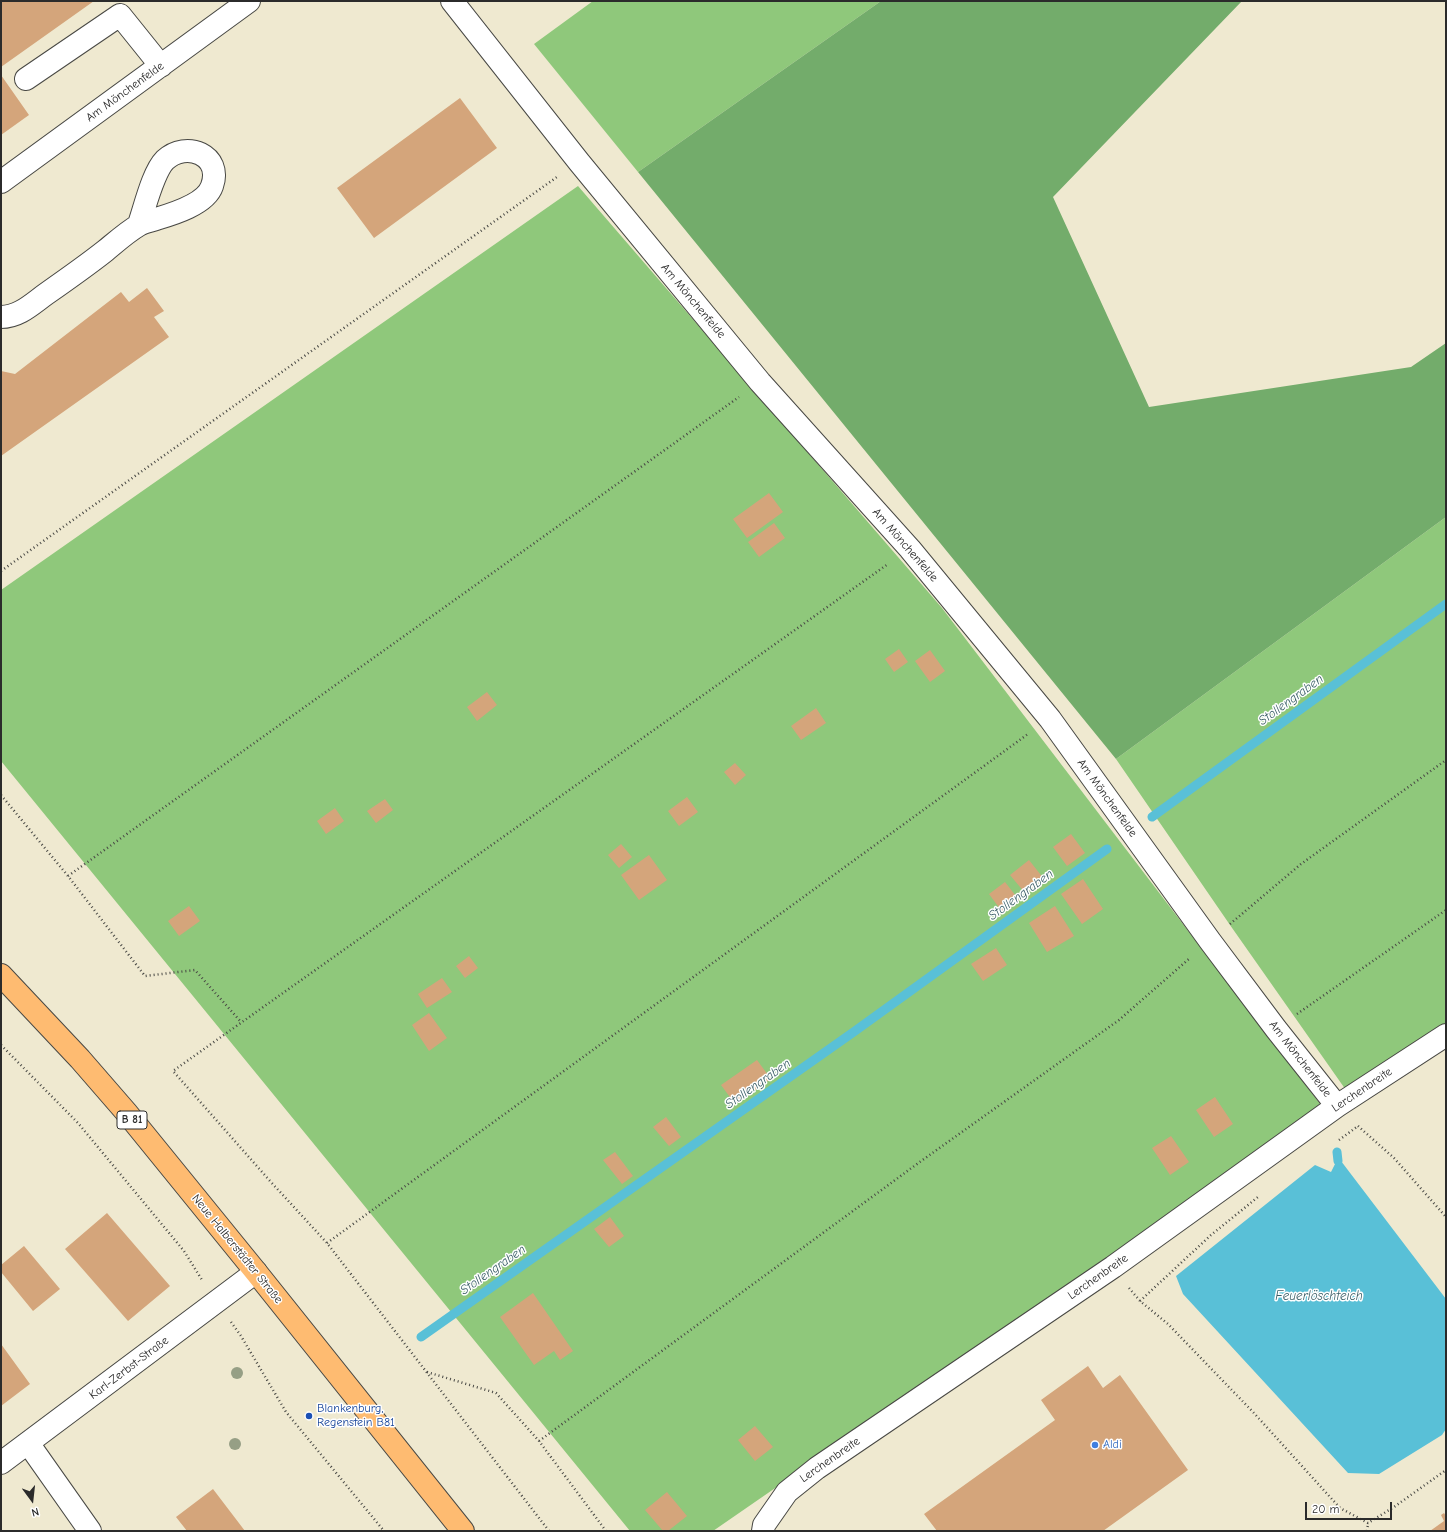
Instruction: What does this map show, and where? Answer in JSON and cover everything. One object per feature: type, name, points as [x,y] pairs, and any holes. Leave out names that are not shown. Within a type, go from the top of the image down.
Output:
[{"type":"main road","name":"Neue Halberstädter Straße","points":[[1,975],[116,1100],[463,1531]]},
{"type":"street","name":"Am Mönchenfelde","points":[[1,182],[249,1]]},
{"type":"street","name":"Am Mönchenfelde","points":[[452,1],[579,162],[760,382],[910,549],[1050,719],[1210,941],[1276,1029],[1337,1106]]},
{"type":"street","points":[[26,79],[120,15],[161,66]]},
{"type":"street","points":[[1,318],[8,317],[23,310],[88,264],[139,224]]},
{"type":"street","name":"Lerchenbreite","points":[[763,1531],[764,1525],[788,1492],[818,1468],[1113,1267],[1337,1106],[1446,1035]]},
{"type":"street","name":"Karl-Zerbst-Straße","points":[[1,1462],[256,1272]]},
{"type":"street","points":[[28,1443],[90,1531]]},
{"type":"path","points":[[1,571],[579,162]]},
{"type":"path","points":[[68,876],[760,382]]},
{"type":"path","points":[[549,1531],[327,1243],[173,1071],[910,549]]},
{"type":"path","points":[[327,1243],[1050,719]]},
{"type":"path","points":[[539,1441],[872,1197],[1119,1020],[1301,864],[1446,760]]},
{"type":"path","points":[[1,795],[68,876],[145,976],[195,970],[241,1022]]},
{"type":"path","points":[[1276,1029],[1446,910]]},
{"type":"path","points":[[1,1044],[78,1123],[179,1245],[216,1303],[241,1336],[286,1412],[384,1531]]},
{"type":"path","points":[[1337,1106],[1394,1158],[1446,1217]]},
{"type":"path","points":[[1332,1144],[1358,1126]]},
{"type":"path","points":[[1140,1301],[1211,1235],[1264,1193]]},
{"type":"path","points":[[1113,1267],[1140,1301],[1179,1335],[1253,1412],[1340,1508],[1368,1523]]},
{"type":"path","points":[[427,1372],[496,1393],[539,1441],[606,1531]]},
{"type":"path","points":[[1368,1523],[1394,1507],[1446,1470]]},
{"type":"path","points":[[1367,1531],[1368,1523]]},
{"type":"green space","points":[[593,1],[881,1],[638,172],[534,44]]},
{"type":"green space","points":[[881,1],[1242,1],[1053,197],[1149,407],[1411,367],[1446,343],[1446,517],[1116,759],[638,172]]},
{"type":"green space","points":[[578,186],[942,608],[1324,1109],[713,1531],[630,1531],[1,761],[1,590]]},
{"type":"green space","points":[[1446,517],[1446,1023],[1348,1093],[1116,759]]},
{"type":"water","name":"Feuerlöschteich","points":[[1341,1161],[1446,1299],[1446,1429],[1442,1435],[1379,1474],[1348,1473],[1183,1294],[1176,1276],[1315,1165],[1331,1172],[1336,1162]]},
{"type":"building","points":[[1,1],[94,1],[1,67]]},
{"type":"building","points":[[1,75],[29,115],[1,135]]},
{"type":"building","points":[[460,98],[497,148],[374,238],[337,188]]},
{"type":"building","points":[[147,288],[164,311],[154,317],[169,337],[1,456],[1,371],[15,374],[121,292],[129,302]]},
{"type":"building","points":[[769,493],[783,512],[747,538],[733,519]]},
{"type":"building","points":[[774,523],[785,538],[759,557],[748,542]]},
{"type":"building","points":[[899,649],[908,662],[894,672],[885,659]]},
{"type":"building","points":[[930,650],[945,671],[930,682],[915,661]]},
{"type":"building","points":[[487,692],[497,705],[477,721],[467,707]]},
{"type":"building","points":[[816,708],[826,723],[801,740],[791,726]]},
{"type":"building","points":[[735,763],[746,775],[735,785],[724,772]]},
{"type":"building","points":[[687,797],[698,812],[679,826],[668,811]]},
{"type":"building","points":[[385,799],[393,810],[376,823],[367,811]]},
{"type":"building","points":[[335,808],[344,821],[326,834],[317,821]]},
{"type":"building","points":[[1071,834],[1085,853],[1067,866],[1053,847]]},
{"type":"building","points":[[621,844],[632,857],[619,868],[608,855]]},
{"type":"building","points":[[649,855],[667,880],[639,900],[621,875]]},
{"type":"building","points":[[1029,860],[1044,879],[1025,893],[1010,875]]},
{"type":"building","points":[[1083,879],[1103,909],[1082,924],[1061,894]]},
{"type":"building","points":[[1005,882],[1019,900],[1003,913],[989,894]]},
{"type":"building","points":[[189,906],[200,921],[179,936],[168,921]]},
{"type":"building","points":[[1055,906],[1074,936],[1047,952],[1029,923]]},
{"type":"building","points":[[996,948],[1007,965],[983,981],[971,964]]},
{"type":"building","points":[[469,956],[478,968],[465,978],[456,966]]},
{"type":"building","points":[[442,978],[452,992],[427,1008],[418,994]]},
{"type":"building","points":[[429,1013],[447,1038],[429,1051],[412,1025]]},
{"type":"building","points":[[757,1060],[771,1079],[735,1104],[721,1085]]},
{"type":"building","points":[[1215,1097],[1233,1124],[1214,1137],[1196,1110]]},
{"type":"building","points":[[666,1117],[681,1137],[669,1146],[653,1127]]},
{"type":"building","points":[[1171,1136],[1189,1162],[1170,1175],[1152,1148]]},
{"type":"building","points":[[615,1152],[633,1176],[622,1184],[603,1160]]},
{"type":"building","points":[[107,1213],[170,1286],[128,1321],[65,1249]]},
{"type":"building","points":[[610,1217],[624,1236],[609,1247],[594,1229]]},
{"type":"building","points":[[24,1246],[60,1289],[33,1311],[1,1272],[1,1265]]},
{"type":"building","points":[[533,1293],[573,1351],[560,1360],[554,1351],[534,1365],[500,1317]]},
{"type":"building","points":[[1,1344],[30,1384],[1,1406]]},
{"type":"building","name":"Aldi","points":[[1088,1366],[1103,1388],[1120,1375],[1188,1470],[1103,1531],[937,1531],[924,1514],[1055,1420],[1041,1400]]},
{"type":"building","points":[[755,1426],[773,1447],[755,1461],[738,1440]]},
{"type":"building","points":[[213,1489],[245,1531],[187,1531],[176,1517]]},
{"type":"building","points":[[667,1492],[687,1516],[668,1531],[663,1531],[645,1510]]},
{"type":"building","points":[[1444,1513],[1446,1516],[1446,1531],[1430,1531],[1444,1521],[1441,1515]]},
{"type":"waterway","name":"Stollengraben","points":[[1152,817],[1446,604]]},
{"type":"waterway","name":"Stollengraben","points":[[421,1337],[855,1031],[1107,849]]},
{"type":"waterway","points":[[1337,1152],[1338,1161]]},
{"type":"place","name":"Blankenburg, Regenstein B81","points":[[309,1416]]},
{"type":"place","name":"Aldi","points":[[1095,1445]]}]
